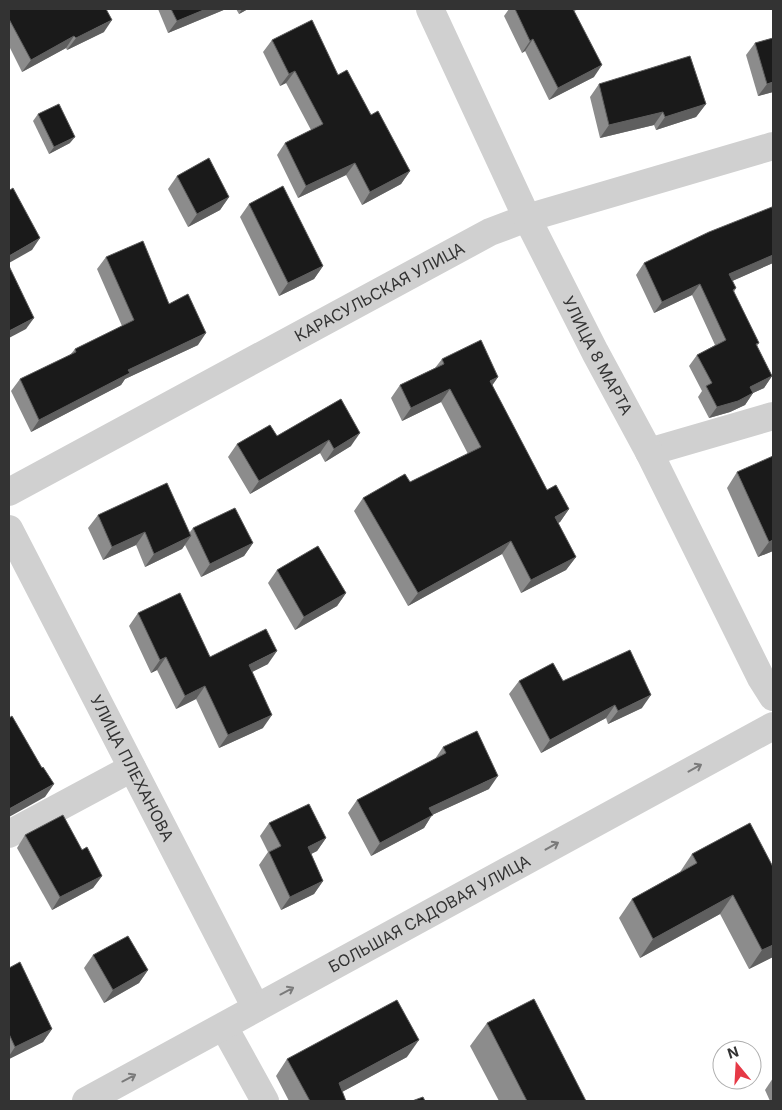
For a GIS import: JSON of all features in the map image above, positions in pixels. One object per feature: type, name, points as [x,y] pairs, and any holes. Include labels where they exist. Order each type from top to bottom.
[{"type":"street","name":"УЛИЦА 8 МАРТА","points":[[430,9],[527,218],[595,352],[649,452],[761,678],[773,697]]},
{"type":"street","name":"КАРАСУЛЬСКАЯ УЛИЦА","points":[[9,492],[490,232],[527,218],[773,146]]},
{"type":"street","points":[[649,452],[773,416]]},
{"type":"street","name":"УЛИЦА ПЛЕХАНОВА","points":[[9,529],[256,1008]]},
{"type":"street","name":"БОЛЬШАЯ САДОВАЯ УЛИЦА","points":[[86,1101],[773,726]]},
{"type":"street","points":[[9,834],[132,768]]},
{"type":"street","points":[[224,1027],[265,1101]]},
{"type":"building","points":[[9,9],[106,9],[112,20],[76,38],[74,36],[31,60],[9,19]]},
{"type":"building","points":[[171,9],[206,9],[177,21]]},
{"type":"building","points":[[515,9],[573,9],[602,65],[558,88],[533,39],[530,41]]},
{"type":"building","points":[[312,20],[338,75],[347,70],[371,115],[378,111],[410,171],[370,192],[355,163],[306,186],[285,143],[323,124],[295,71],[289,74],[272,40]]},
{"type":"building","points":[[773,38],[773,82],[767,84],[755,43]]},
{"type":"building","points":[[690,56],[706,104],[665,117],[663,112],[609,125],[599,84]]},
{"type":"building","points":[[59,104],[75,137],[54,147],[38,114]]},
{"type":"building","points":[[209,158],[229,197],[197,214],[177,176]]},
{"type":"building","points":[[283,186],[323,266],[288,283],[249,204]]},
{"type":"building","points":[[13,188],[40,238],[9,256],[9,189]]},
{"type":"building","points":[[772,207],[773,255],[729,274],[736,288],[733,290],[759,343],[756,344],[772,376],[750,387],[753,393],[738,401],[717,407],[706,386],[712,383],[697,355],[726,340],[700,284],[662,302],[644,263],[709,232]]},
{"type":"building","points":[[143,241],[169,304],[188,294],[206,333],[128,370],[130,373],[39,420],[20,379],[76,352],[75,349],[134,320],[106,257]]},
{"type":"building","points":[[9,266],[34,318],[9,331]]},
{"type":"building","points":[[481,340],[498,377],[490,381],[547,490],[556,485],[569,509],[555,517],[576,557],[531,580],[511,541],[418,593],[363,498],[405,474],[410,482],[481,447],[450,389],[411,408],[400,385],[444,364],[442,359]]},
{"type":"building","points":[[341,399],[360,433],[334,449],[329,440],[259,481],[237,444],[270,425],[277,436]]},
{"type":"building","points":[[773,456],[773,540],[769,542],[737,472]]},
{"type":"building","points":[[167,483],[191,536],[154,554],[145,532],[112,547],[98,515]]},
{"type":"building","points":[[235,508],[253,543],[210,564],[193,528]]},
{"type":"building","points":[[318,546],[346,593],[304,617],[277,570]]},
{"type":"building","points":[[180,593],[210,657],[266,629],[277,651],[249,665],[272,715],[228,735],[205,686],[185,696],[166,657],[160,660],[138,613]]},
{"type":"building","points":[[630,650],[651,695],[618,711],[615,705],[550,740],[519,681],[553,663],[563,681]]},
{"type":"building","points":[[12,716],[42,768],[54,784],[9,809],[9,718]]},
{"type":"building","points":[[477,731],[498,776],[429,808],[433,815],[380,843],[357,800],[446,753],[443,747]]},
{"type":"building","points":[[309,804],[326,838],[308,847],[323,881],[290,897],[269,852],[281,846],[269,823]]},
{"type":"building","points":[[63,815],[82,850],[87,847],[102,876],[60,897],[25,835]]},
{"type":"building","points":[[750,823],[773,867],[773,945],[762,950],[733,895],[653,939],[632,899],[697,863],[692,854]]},
{"type":"building","points":[[128,936],[148,970],[113,990],[93,955]]},
{"type":"building","points":[[20,962],[52,1029],[15,1047],[9,1034],[9,968]]},
{"type":"building","points":[[534,999],[586,1101],[527,1101],[487,1023]]},
{"type":"building","points":[[397,1000],[419,1040],[339,1083],[346,1101],[310,1101],[287,1059]]},
{"type":"building","points":[[423,1097],[425,1101],[412,1101]]}]
